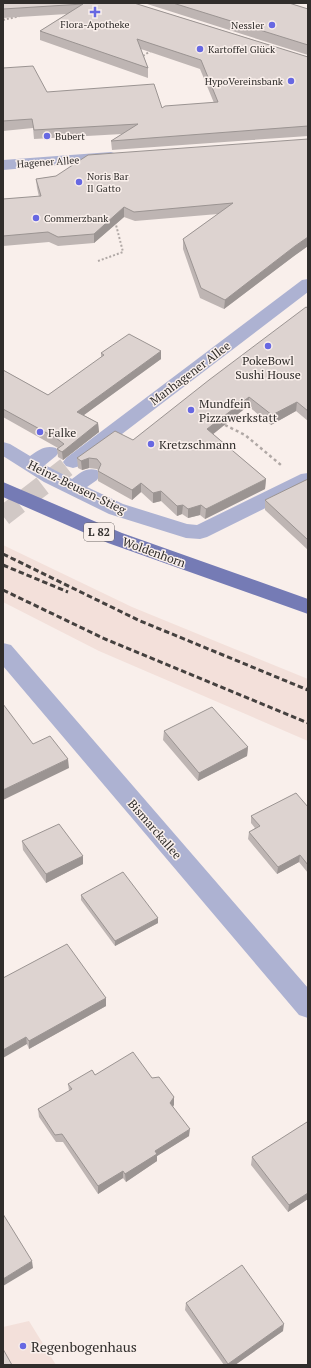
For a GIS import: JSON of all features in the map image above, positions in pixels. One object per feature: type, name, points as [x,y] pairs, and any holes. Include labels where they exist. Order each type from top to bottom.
[{"type":"main road","name":"Woldenhorn","points":[[3,489],[34,505],[122,541],[308,607]]},
{"type":"street","name":"Hagener Allee","points":[[3,165],[125,156]]},
{"type":"street","points":[[308,285],[308,298]]},
{"type":"street","name":"Manhagener Allee","points":[[73,462],[308,285]]},
{"type":"street","name":"Heinz-Beusen-Stieg","points":[[3,448],[73,488],[116,509],[186,531],[200,532],[305,481]]},
{"type":"street","points":[[31,465],[49,452]]},
{"type":"street","points":[[73,488],[90,475]]},
{"type":"street","name":"Bismarckallee","points":[[3,651],[308,1007]]},
{"type":"path","points":[[3,20],[23,16]]},
{"type":"path","points":[[144,56],[152,50]]},
{"type":"path","points":[[98,261],[123,252],[114,216]]},
{"type":"path","points":[[225,425],[245,435],[305,481]]},
{"type":"shaded area","points":[[3,545],[132,607],[308,679],[308,741],[99,651],[3,602]]},
{"type":"shaded area","name":"Regenbogenhaus","points":[[29,1321],[56,1365],[3,1365],[3,1327]]},
{"type":"building","points":[[3,3],[134,3],[308,57],[308,126],[111,141],[138,124],[34,130],[32,119],[3,121],[3,68],[33,66],[47,92],[154,84],[162,108],[165,106],[218,102],[201,60],[137,39],[148,68],[40,31],[83,4],[3,9]]},
{"type":"building","name":"Nessler","points":[[173,3],[289,3],[308,9],[308,45]]},
{"type":"building","points":[[308,139],[308,237],[225,300],[201,288],[183,239],[233,203],[134,212],[124,207],[94,234],[58,237],[48,232],[3,236],[3,199],[41,196],[36,179],[56,176],[88,155]]},
{"type":"building","points":[[306,307],[308,308],[308,411],[297,402],[272,415],[249,397],[207,429],[266,479],[206,509],[201,505],[188,509],[183,505],[177,506],[161,491],[153,493],[141,483],[132,490],[98,471],[101,464],[97,459],[89,458],[81,461],[77,458],[115,431],[133,440],[209,380]]},
{"type":"building","points":[[129,334],[161,351],[77,412],[98,423],[62,452],[57,449],[64,444],[56,438],[3,409],[3,370],[48,395],[104,355],[101,353]]},
{"type":"building","points":[[308,479],[308,540],[265,500]]},
{"type":"building","points":[[3,704],[33,744],[50,736],[68,759],[3,790]]},
{"type":"building","points":[[212,707],[248,747],[199,773],[164,731]]},
{"type":"building","points":[[296,793],[308,807],[308,865],[300,855],[278,867],[249,832],[260,826],[251,816]]},
{"type":"building","points":[[59,824],[83,856],[46,874],[22,841]]},
{"type":"building","points":[[123,872],[158,918],[115,941],[81,895]]},
{"type":"building","points":[[67,944],[106,998],[29,1041],[26,1037],[3,1050],[3,978]]},
{"type":"building","points":[[133,1052],[152,1078],[159,1077],[174,1097],[170,1103],[190,1129],[155,1151],[157,1154],[125,1174],[123,1171],[98,1186],[62,1134],[55,1135],[38,1109],[72,1089],[68,1084],[92,1070],[95,1075]]},
{"type":"building","points":[[307,1122],[308,1193],[289,1205],[252,1157]]},
{"type":"building","points":[[3,1214],[32,1261],[3,1279]]},
{"type":"building","points":[[242,1265],[284,1324],[228,1364],[186,1303]]},
{"type":"building","points":[[3,1349],[12,1365],[3,1365]]},
{"type":"tunnel","points":[[3,516],[73,462]]},
{"type":"railway","points":[[3,554],[138,620],[308,690]]},
{"type":"railway","points":[[3,565],[68,592]]},
{"type":"railway","points":[[3,590],[105,639],[308,723]]},
{"type":"place","name":"Flora-Apotheke","points":[[95,12]]},
{"type":"place","name":"Nessler","points":[[272,25]]},
{"type":"place","name":"Kartoffel Glück","points":[[200,49]]},
{"type":"place","name":"HypoVereinsbank","points":[[291,81]]},
{"type":"place","name":"Bubert","points":[[47,136]]},
{"type":"place","name":"Noris Bar Il Gatto","points":[[79,182]]},
{"type":"place","name":"Commerzbank","points":[[36,218]]},
{"type":"place","name":"PokeBowl Sushi House","points":[[268,346]]},
{"type":"place","name":"Mundfein Pizzawerkstatt","points":[[191,410]]},
{"type":"place","name":"Falke","points":[[40,432]]},
{"type":"place","name":"Kretzschmann","points":[[151,444]]},
{"type":"place","name":"Regenbogenhaus","points":[[23,1346]]}]
